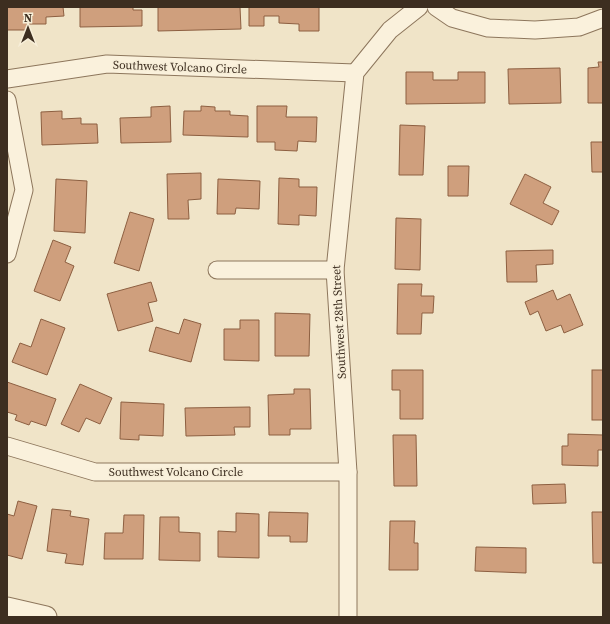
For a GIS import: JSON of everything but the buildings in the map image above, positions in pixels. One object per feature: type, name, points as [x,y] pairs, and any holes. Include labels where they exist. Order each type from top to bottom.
[{"type":"street","points":[[355,73],[390,30],[419,7]]},
{"type":"street","points":[[436,7],[452,18],[488,28],[535,30],[579,27],[603,18]]},
{"type":"street","name":"Southwest Volcano Circle","points":[[7,79],[107,64],[355,73]]},
{"type":"street","name":"Southwest 28th Street","points":[[348,617],[348,472],[335,270],[355,73]]},
{"type":"street","points":[[7,100],[24,190],[7,254]]},
{"type":"street","points":[[217,270],[335,270]]},
{"type":"street","name":"Southwest Volcano Circle","points":[[7,446],[95,472],[348,472]]},
{"type":"street","points":[[7,608],[46,617]]}]
